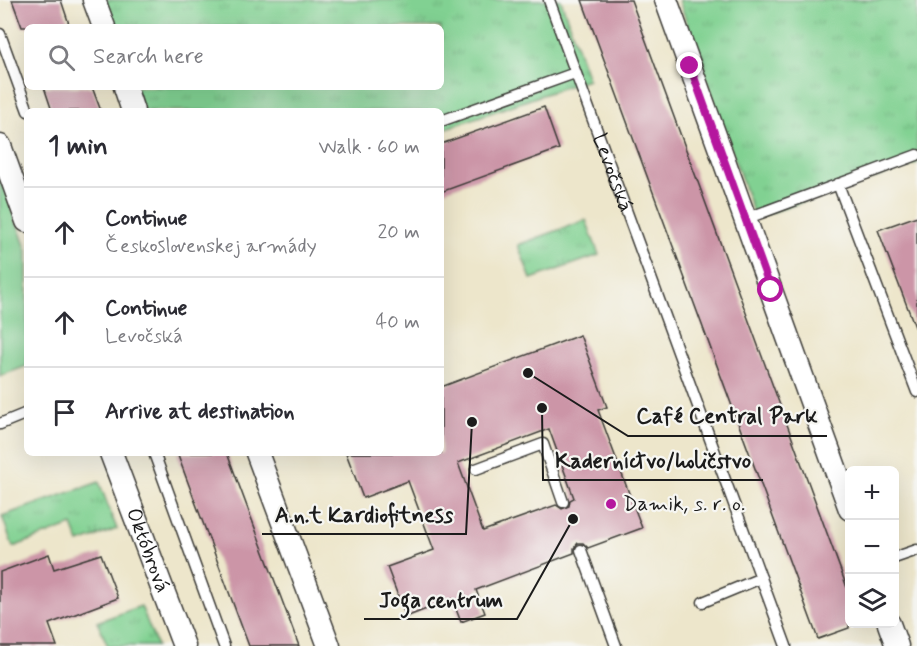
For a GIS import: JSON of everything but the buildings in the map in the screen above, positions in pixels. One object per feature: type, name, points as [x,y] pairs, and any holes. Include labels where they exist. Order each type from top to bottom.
[{"type":"street","points":[[94,0],[103,24]]},
{"type":"street","points":[[666,0],[845,498]]},
{"type":"street","points":[[126,90],[132,108]]},
{"type":"street","points":[[0,146],[24,213]]},
{"type":"street","name":"Októbrová","points":[[112,456],[184,646]]},
{"type":"street","points":[[258,456],[329,646]]},
{"type":"street","points":[[890,628],[897,646]]},
{"type":"lane","name":"Levočská","points":[[549,0],[786,646]]},
{"type":"lane","points":[[0,34],[27,108]]},
{"type":"lane","points":[[444,120],[575,73]]},
{"type":"lane","points":[[745,219],[917,155]]},
{"type":"lane","points":[[838,184],[917,392]]},
{"type":"lane","points":[[0,424],[24,414]]},
{"type":"lane","points":[[476,469],[543,444],[563,502]]},
{"type":"lane","name":"Októbrová","points":[[155,456],[224,646]]},
{"type":"lane","points":[[581,550],[616,646]]},
{"type":"lane","points":[[899,556],[917,550]]},
{"type":"lane","points":[[703,602],[761,578]]},
{"type":"green space","points":[[104,0],[561,0],[588,79],[444,129],[444,108],[142,108],[135,90],[444,90],[444,24],[112,24]]},
{"type":"green space","points":[[679,0],[917,0],[917,164],[755,218]]},
{"type":"green space","points":[[0,177],[24,243],[24,367],[0,376]]},
{"type":"green space","points":[[586,220],[599,255],[531,279],[518,245]]},
{"type":"green space","points":[[99,482],[117,529],[79,543],[72,525],[13,547],[2,516]]},
{"type":"green space","points":[[141,606],[157,646],[108,646],[97,622]]},
{"type":"place","name":"Café Central Park","points":[[528,373]]},
{"type":"place","name":"Kaderníctvo/holičstvo","points":[[542,408]]},
{"type":"place","name":"A.n.t Kardiofitness","points":[[472,422]]},
{"type":"place","name":"Damik, s. r. o.","points":[[611,504]]},
{"type":"place","name":"Joga centrum","points":[[573,519]]},
{"type":"route","points":[[690,66],[771,290]]}]
